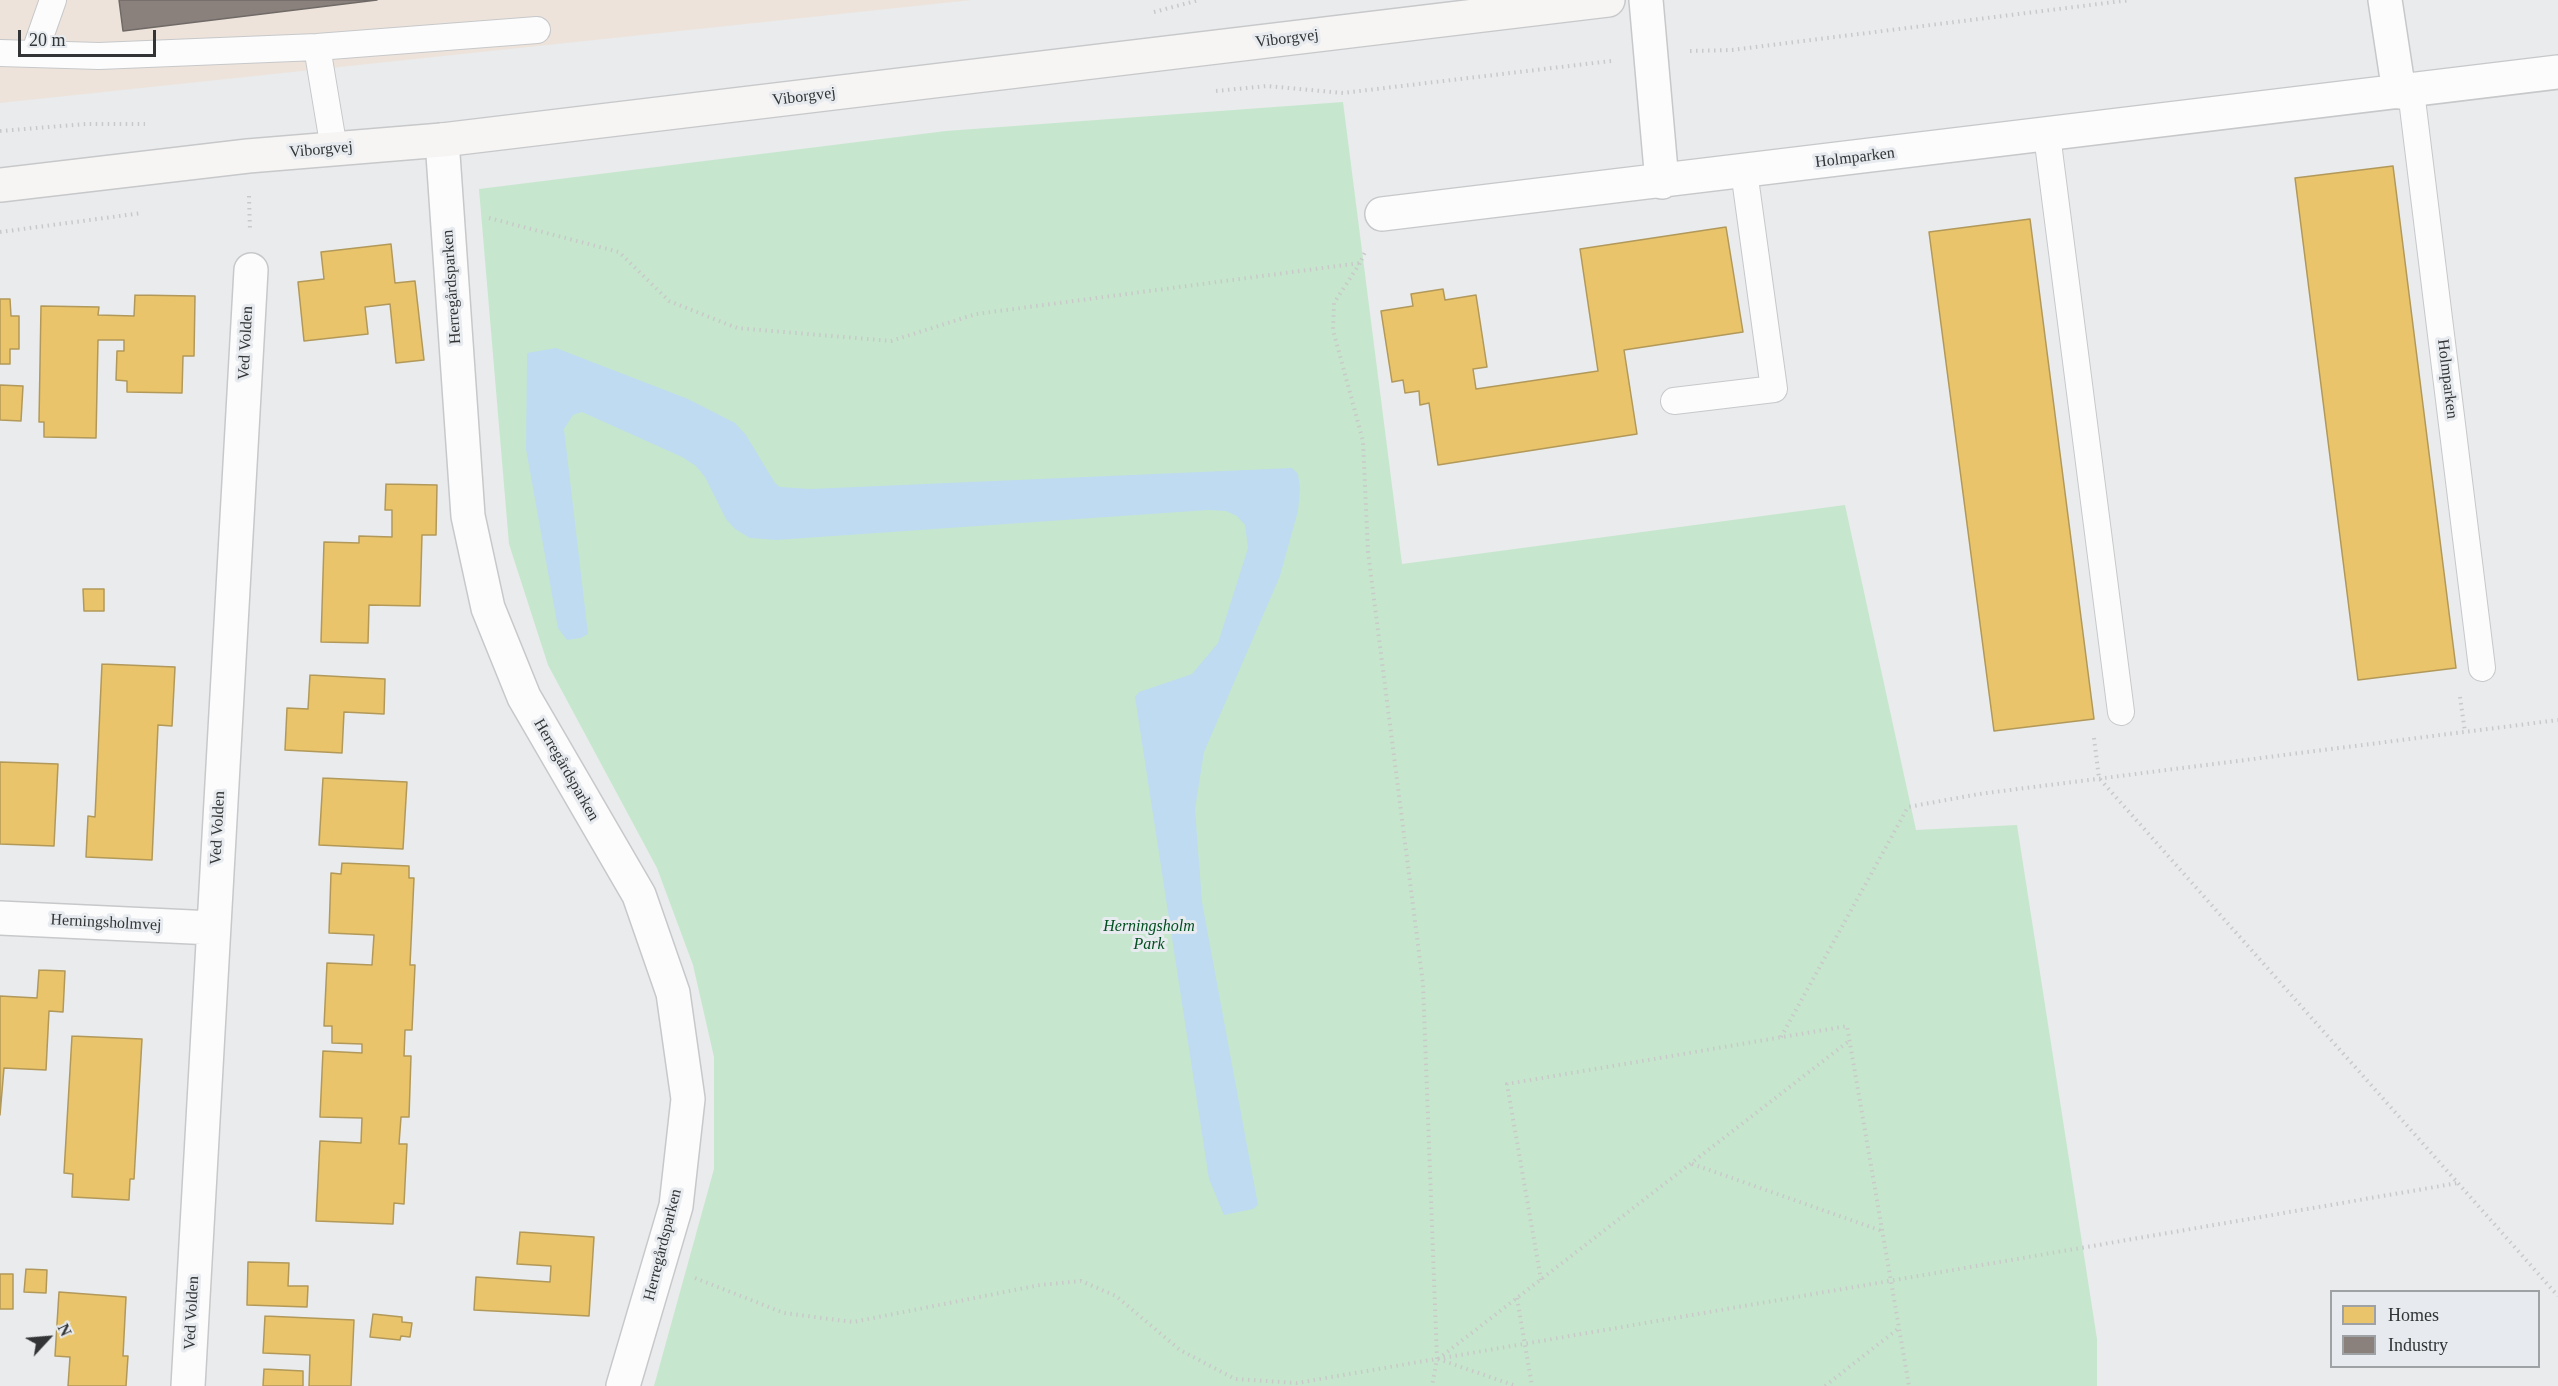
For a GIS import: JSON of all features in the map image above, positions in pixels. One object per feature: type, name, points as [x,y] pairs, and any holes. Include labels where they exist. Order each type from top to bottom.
[{"type":"street","name":"Viborgvej","points":[[0,185],[248,156],[442,140],[1608,0]]},
{"type":"street","points":[[1646,0],[1662,182]]},
{"type":"street","name":"Holmparken","points":[[2385,0],[2405,91]]},
{"type":"street","name":"Holmparken","points":[[1383,214],[2558,72]]},
{"type":"street","name":"Herregårdsparken","points":[[442,140],[468,516],[488,608],[524,697],[639,894],[673,993],[688,1099],[676,1206],[623,1386]]},
{"type":"street","name":"Ved Volden","points":[[188,1386],[251,270]]},
{"type":"street","name":"Herningsholmvej","points":[[0,918],[213,928]]},
{"type":"lane","points":[[34,54],[53,0]]},
{"type":"lane","points":[[0,53],[99,56],[316,47],[537,30]]},
{"type":"lane","points":[[316,47],[334,149]]},
{"type":"lane","name":"Holmparken","points":[[2405,91],[2482,668]]},
{"type":"lane","points":[[2047,135],[2121,712]]},
{"type":"lane","points":[[1674,401],[1774,389],[1744,171]]},
{"type":"path","points":[[1692,51],[1732,50],[2130,0]]},
{"type":"path","points":[[248,156],[251,270]]},
{"type":"path","points":[[447,207],[618,252],[669,301],[737,328],[891,341],[976,314],[1360,263]]},
{"type":"path","points":[[1383,214],[1360,263],[1334,303],[1333,330],[1363,441],[1368,552],[1423,984],[1437,1359],[1432,1386]]},
{"type":"path","points":[[2121,712],[2094,735],[2099,778],[2558,1296]]},
{"type":"path","points":[[1781,1037],[1908,807],[1979,794],[2558,720]]},
{"type":"path","points":[[1541,1280],[1507,1084],[1847,1026],[1909,1386]]},
{"type":"path","points":[[1437,1359],[1849,1041]]},
{"type":"path","points":[[1691,1163],[1882,1231]]},
{"type":"path","points":[[659,1264],[784,1313],[853,1322],[1040,1285],[1081,1281],[1116,1296],[1180,1350],[1235,1379],[1297,1383],[2458,1183]]},
{"type":"path","points":[[1517,1298],[1532,1386]]},
{"type":"path","points":[[1825,1386],[1899,1328]]},
{"type":"path","points":[[1437,1359],[1516,1386]]},
{"type":"shaded area","points":[[0,0],[972,0],[0,103]]},
{"type":"green space","name":"Herningsholm Park","points":[[1343,102],[1402,564],[1845,505],[1916,830],[2017,825],[2097,1339],[2097,1386],[654,1386],[714,1169],[714,1057],[693,965],[657,868],[548,665],[509,544],[479,189],[946,131]]},
{"type":"water","points":[[556,348],[688,399],[735,423],[746,435],[775,483],[780,487],[810,489],[1292,468],[1298,474],[1300,488],[1298,511],[1280,576],[1204,752],[1195,809],[1202,902],[1258,1205],[1253,1209],[1224,1215],[1209,1179],[1135,697],[1139,692],[1192,674],[1218,643],[1248,548],[1245,525],[1237,516],[1226,511],[1208,510],[776,540],[750,538],[735,529],[726,519],[705,477],[696,466],[682,457],[582,412],[573,415],[564,429],[588,634],[581,638],[567,640],[558,628],[526,449],[527,353]]},
{"type":"building: Homes","points":[[2393,166],[2456,668],[2358,680],[2295,178]]},
{"type":"building: Homes","points":[[2030,219],[2094,719],[1994,731],[1929,232]]},
{"type":"building: Homes","points":[[1726,227],[1743,332],[1624,350],[1637,434],[1438,465],[1429,403],[1420,405],[1419,391],[1405,393],[1403,380],[1392,382],[1381,311],[1413,306],[1411,294],[1443,289],[1445,300],[1476,295],[1487,367],[1473,369],[1476,389],[1598,371],[1580,249]]},
{"type":"building: Homes","points":[[391,244],[395,283],[415,281],[424,360],[396,363],[390,304],[365,307],[368,334],[304,341],[298,282],[324,279],[321,252]]},
{"type":"building: Homes","points":[[135,295],[195,296],[194,356],[183,356],[182,393],[127,392],[127,381],[116,380],[117,351],[124,351],[124,340],[98,340],[96,438],[44,437],[44,422],[39,422],[41,306],[99,307],[98,315],[134,316]]},
{"type":"building: Homes","points":[[0,299],[10,299],[11,316],[19,316],[19,349],[10,349],[10,364],[0,364]]},
{"type":"building: Homes","points":[[0,385],[23,386],[21,421],[0,420]]},
{"type":"building: Homes","points":[[386,484],[437,485],[436,535],[422,535],[420,606],[369,605],[368,643],[321,642],[324,542],[359,543],[359,536],[392,537],[392,510],[385,510]]},
{"type":"building: Homes","points":[[83,589],[104,589],[104,611],[84,611]]},
{"type":"building: Homes","points":[[102,664],[175,667],[172,726],[158,725],[152,860],[86,857],[88,816],[95,817]]},
{"type":"building: Homes","points":[[310,675],[385,679],[384,714],[344,712],[342,753],[285,750],[287,708],[308,709]]},
{"type":"building: Homes","points":[[0,762],[58,764],[54,846],[0,844]]},
{"type":"building: Homes","points":[[323,778],[407,782],[403,849],[319,845]]},
{"type":"building: Homes","points":[[342,863],[409,866],[409,878],[414,878],[410,965],[415,965],[412,1030],[405,1030],[404,1056],[411,1056],[409,1117],[401,1117],[399,1144],[407,1144],[404,1204],[394,1203],[393,1224],[316,1221],[320,1141],[361,1143],[362,1118],[320,1117],[323,1051],[362,1053],[362,1044],[332,1043],[332,1026],[324,1026],[327,963],[372,965],[374,935],[329,933],[331,873],[341,874]]},
{"type":"building: Homes","points":[[39,970],[65,971],[63,1012],[49,1011],[46,1070],[4,1068],[0,1115],[0,996],[37,998]]},
{"type":"building: Homes","points":[[72,1036],[142,1039],[134,1179],[130,1179],[129,1200],[72,1197],[73,1174],[64,1173]]},
{"type":"building: Homes","points":[[520,1232],[594,1237],[589,1316],[474,1310],[476,1277],[550,1282],[551,1266],[517,1264]]},
{"type":"building: Homes","points":[[248,1262],[289,1263],[288,1286],[308,1286],[307,1307],[247,1305]]},
{"type":"building: Homes","points":[[26,1269],[47,1270],[46,1293],[24,1292]]},
{"type":"building: Homes","points":[[0,1274],[13,1274],[13,1309],[0,1309]]},
{"type":"building: Homes","points":[[59,1292],[126,1297],[123,1356],[128,1356],[126,1386],[68,1386],[70,1357],[55,1356]]},
{"type":"building: Homes","points":[[373,1314],[402,1317],[402,1322],[412,1323],[410,1337],[401,1336],[400,1340],[370,1337]]},
{"type":"building: Homes","points":[[265,1316],[354,1320],[351,1386],[309,1386],[310,1355],[263,1353]]},
{"type":"building: Homes","points":[[264,1369],[303,1371],[303,1386],[263,1386]]},
{"type":"building: Industry","points":[[119,0],[377,0],[123,31]]}]
